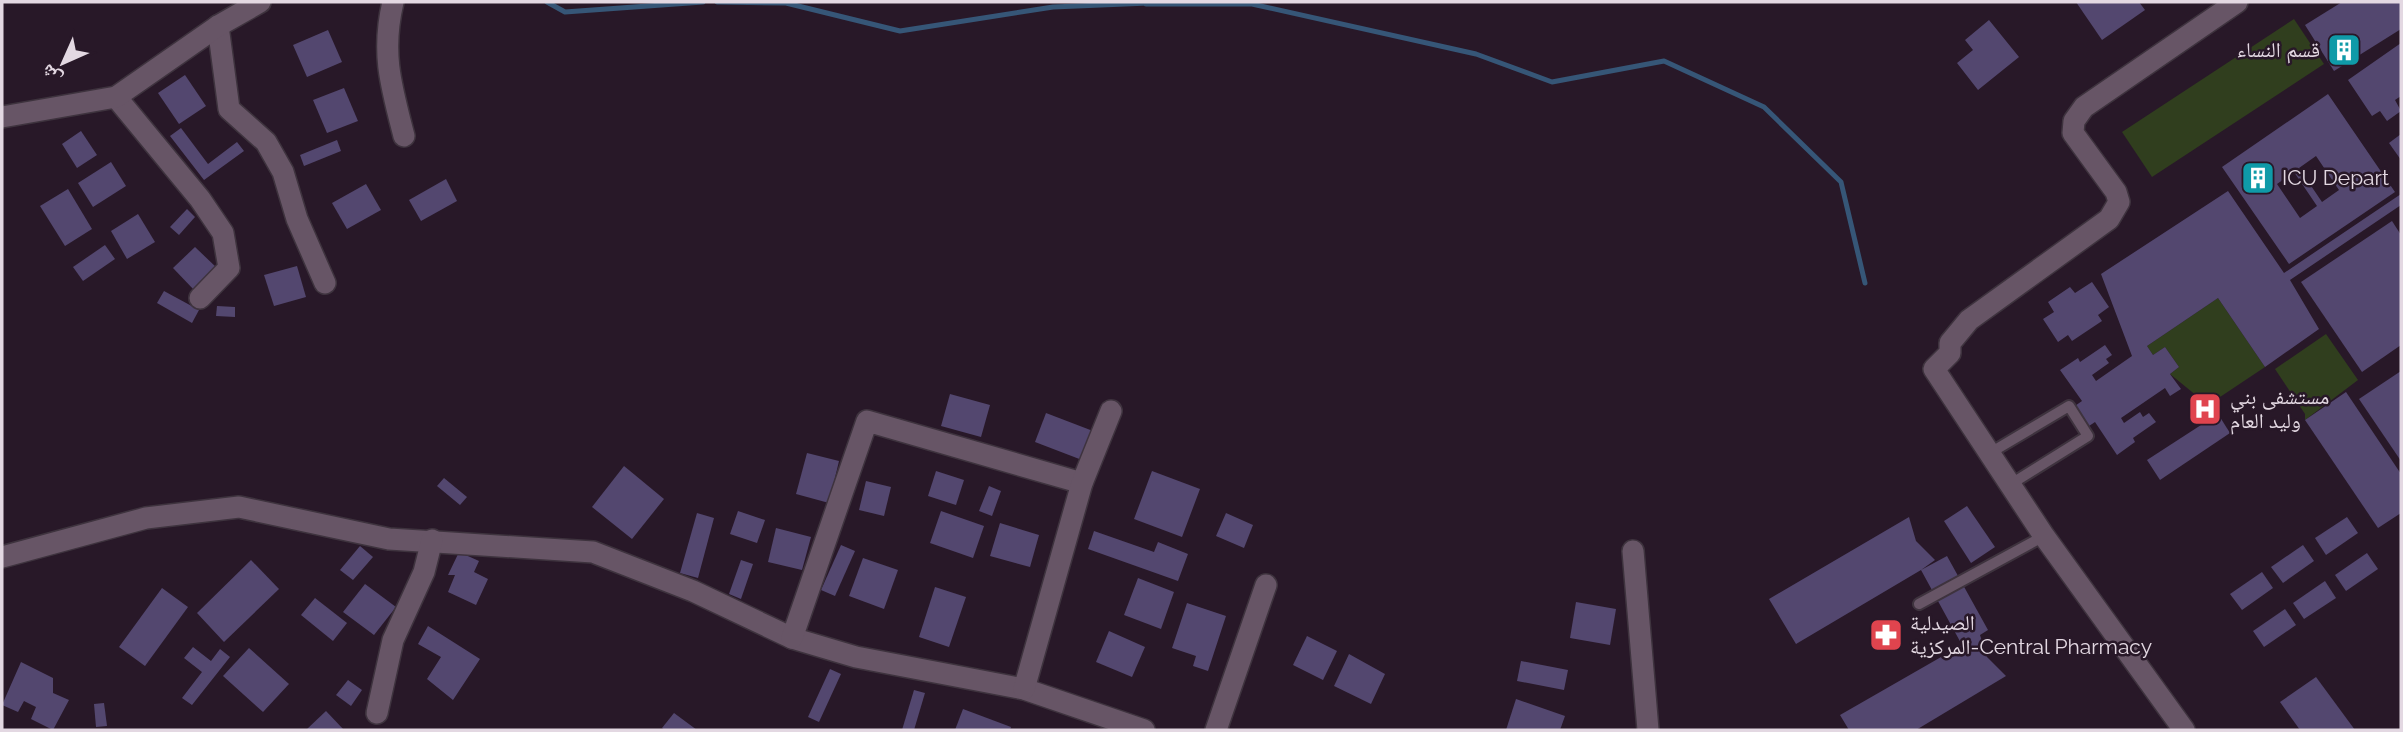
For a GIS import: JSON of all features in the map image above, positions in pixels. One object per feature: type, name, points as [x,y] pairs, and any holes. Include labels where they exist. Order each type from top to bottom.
[{"type":"street","points":[[2,117],[116,97],[218,26],[260,2]]},
{"type":"street","points":[[393,2],[388,24],[387,61],[404,136]]},
{"type":"street","points":[[2184,730],[2044,536],[1934,369],[1950,353],[1950,343],[1969,320],[2109,219],[2115,210],[2119,202],[2116,192],[2073,133],[2074,121],[2084,107],[2237,2]]},
{"type":"street","points":[[218,26],[229,109],[266,142],[283,172],[297,219],[325,284]]},
{"type":"street","points":[[116,97],[200,199],[223,233],[229,268],[200,298]]},
{"type":"street","points":[[1024,689],[1082,483],[1111,411]]},
{"type":"street","points":[[792,638],[867,421],[1082,483]]},
{"type":"street","points":[[2,556],[146,518],[239,507],[389,539],[593,552],[693,591],[792,638],[856,657],[1024,689],[1144,730]]},
{"type":"street","points":[[377,713],[393,640],[424,572],[432,540]]},
{"type":"street","points":[[1633,551],[1648,730]]},
{"type":"street","points":[[1216,730],[1266,585]]},
{"type":"lane","points":[[1990,453],[2069,406],[2088,436],[2011,484]]},
{"type":"lane","points":[[1919,604],[2044,536]]},
{"type":"green space","points":[[2294,19],[2324,64],[2152,177],[2122,132]]},
{"type":"green space","points":[[2218,298],[2265,367],[2208,405],[2170,374],[2179,367],[2165,347],[2153,355],[2147,346]]},
{"type":"green space","points":[[2326,334],[2358,380],[2305,420],[2305,414],[2275,369]]},
{"type":"building","points":[[2076,2],[2139,2],[2145,10],[2102,40]]},
{"type":"building","name":"قسم النساء","points":[[2342,2],[2401,2],[2401,29],[2334,71],[2305,25]]},
{"type":"building","points":[[1989,20],[2019,57],[1978,90],[1957,63],[1973,50],[1965,40]]},
{"type":"building","points":[[328,30],[342,62],[307,77],[293,45]]},
{"type":"building","points":[[2401,43],[2401,96],[2395,100],[2401,111],[2387,121],[2380,111],[2372,116],[2348,80]]},
{"type":"building","points":[[185,75],[206,106],[179,124],[158,93]]},
{"type":"building","points":[[344,88],[358,121],[327,133],[313,100]]},
{"type":"building","name":"ICU Depart","points":[[2328,94],[2395,192],[2289,264],[2222,167]],"holes":[[[2316,156],[2339,190],[2322,202],[2299,168]],[[2294,172],[2317,206],[2300,218],[2277,184]]]},
{"type":"building","points":[[181,128],[208,164],[237,142],[244,151],[204,180],[170,136]]},
{"type":"building","points":[[81,131],[97,155],[77,168],[62,144]]},
{"type":"building","points":[[2401,134],[2401,160],[2389,143]]},
{"type":"building","points":[[337,140],[341,151],[304,166],[300,155]]},
{"type":"building","points":[[111,162],[126,186],[93,207],[78,183]]},
{"type":"building","points":[[446,179],[457,201],[421,221],[409,200]]},
{"type":"building","points":[[366,184],[381,210],[347,229],[332,203]]},
{"type":"building","points":[[68,189],[92,229],[65,246],[40,206]]},
{"type":"building","points":[[2228,191],[2284,273],[2401,194],[2401,205],[2290,280],[2319,329],[2265,367],[2218,298],[2147,346],[2153,355],[2165,347],[2179,367],[2170,374],[2181,389],[2170,396],[2165,388],[2121,418],[2124,423],[2140,412],[2143,417],[2149,413],[2156,422],[2133,438],[2135,442],[2117,455],[2095,422],[2086,428],[2072,408],[2082,401],[2060,370],[2078,358],[2080,362],[2105,345],[2112,355],[2106,359],[2109,363],[2092,375],[2096,381],[2132,356],[2101,274]]},
{"type":"building","points":[[187,209],[195,217],[179,235],[170,227]]},
{"type":"building","points":[[138,214],[155,242],[127,259],[111,231]]},
{"type":"building","points":[[2392,221],[2401,235],[2401,345],[2362,372],[2301,282]]},
{"type":"building","points":[[105,245],[115,259],[83,281],[73,267]]},
{"type":"building","points":[[195,247],[218,269],[195,291],[173,268]]},
{"type":"building","points":[[297,266],[306,297],[274,306],[264,275]]},
{"type":"building","points":[[2092,282],[2109,307],[2098,315],[2102,321],[2072,341],[2068,335],[2058,342],[2043,319],[2054,312],[2048,302],[2070,287],[2075,293]]},
{"type":"building","points":[[164,291],[199,310],[192,323],[157,303]]},
{"type":"building","points":[[217,306],[235,307],[235,317],[216,316]]},
{"type":"building","points":[[2401,371],[2401,461],[2359,399]]},
{"type":"building","points":[[2346,392],[2401,474],[2401,513],[2378,528],[2305,420]]},
{"type":"building","points":[[950,394],[990,405],[981,437],[941,426]]},
{"type":"building","points":[[1046,413],[1093,431],[1082,460],[1035,442]]},
{"type":"building","points":[[2218,414],[2230,433],[2160,480],[2147,460]]},
{"type":"building","points":[[807,453],[839,461],[829,503],[796,494]]},
{"type":"building","points":[[624,466],[664,499],[632,539],[592,507]]},
{"type":"building","points":[[936,471],[964,480],[956,505],[928,496]]},
{"type":"building","points":[[1152,471],[1200,489],[1182,537],[1134,519]]},
{"type":"building","points":[[444,478],[467,497],[460,505],[437,486]]},
{"type":"building","points":[[866,481],[891,487],[884,516],[859,510]]},
{"type":"building","points":[[989,486],[1001,491],[992,516],[979,511]]},
{"type":"building","points":[[1967,506],[1995,547],[1971,563],[1944,521]]},
{"type":"building","points":[[738,511],[765,520],[757,543],[730,534]]},
{"type":"building","points":[[941,511],[984,526],[973,558],[930,543]]},
{"type":"building","points":[[697,513],[714,518],[698,578],[680,573]]},
{"type":"building","points":[[1226,513],[1253,525],[1244,548],[1216,536]]},
{"type":"building","points":[[1909,517],[1916,541],[1935,560],[1796,644],[1769,599]]},
{"type":"building","points":[[2347,517],[2358,533],[2326,555],[2315,538]]},
{"type":"building","points":[[1000,523],[1039,535],[1030,567],[990,556]]},
{"type":"building","points":[[776,528],[811,537],[802,570],[768,562]]},
{"type":"building","points":[[1094,531],[1154,552],[1158,542],[1188,554],[1178,581],[1088,549]]},
{"type":"building","points":[[841,545],[855,551],[835,596],[821,590]]},
{"type":"building","points":[[2303,545],[2314,561],[2283,583],[2271,567]]},
{"type":"building","points":[[360,546],[373,557],[353,580],[340,570]]},
{"type":"building","points":[[459,552],[479,561],[474,572],[488,579],[476,605],[448,592],[455,575],[448,575]]},
{"type":"building","points":[[2367,553],[2378,569],[2346,591],[2335,575]]},
{"type":"building","points":[[1947,556],[1988,630],[1980,635],[1987,657],[2006,676],[1916,730],[1849,730],[1840,715],[1962,645],[1921,570]]},
{"type":"building","points":[[863,558],[898,570],[884,609],[849,596]]},
{"type":"building","points":[[251,560],[279,589],[224,642],[197,613]]},
{"type":"building","points":[[741,560],[753,564],[741,599],[729,594]]},
{"type":"building","points":[[2262,572],[2273,588],[2242,610],[2230,594]]},
{"type":"building","points":[[1138,578],[1174,592],[1161,629],[1124,615]]},
{"type":"building","points":[[2325,581],[2336,598],[2304,619],[2293,603]]},
{"type":"building","points":[[365,584],[396,607],[374,635],[343,612]]},
{"type":"building","points":[[935,587],[966,597],[949,647],[919,637]]},
{"type":"building","points":[[162,588],[188,607],[145,666],[119,647]]},
{"type":"building","points":[[315,598],[347,623],[333,641],[301,615]]},
{"type":"building","points":[[1576,602],[1616,609],[1610,645],[1570,638]]},
{"type":"building","points":[[1187,603],[1226,616],[1208,671],[1193,666],[1196,656],[1172,648]]},
{"type":"building","points":[[2285,609],[2296,625],[2264,647],[2253,631]]},
{"type":"building","points":[[428,626],[480,659],[453,700],[427,679],[441,657],[418,644]]},
{"type":"building","points":[[1109,631],[1145,647],[1132,677],[1096,662]]},
{"type":"building","points":[[1307,636],[1337,651],[1323,680],[1293,665]]},
{"type":"building","points":[[193,647],[211,661],[220,649],[230,657],[192,705],[182,698],[202,672],[184,658]]},
{"type":"building","points":[[249,648],[289,684],[263,712],[223,676]]},
{"type":"building","points":[[1349,654],[1385,674],[1371,704],[1334,686]]},
{"type":"building","points":[[1521,661],[1568,670],[1564,690],[1517,681]]},
{"type":"building","points":[[21,662],[53,678],[53,693],[69,700],[53,730],[31,719],[36,707],[24,701],[18,712],[2,705]]},
{"type":"building","points":[[830,669],[841,674],[819,722],[808,717]]},
{"type":"building","points":[[2316,677],[2355,730],[2300,730],[2280,702]]},
{"type":"building","points":[[348,680],[362,690],[351,706],[336,695]]},
{"type":"building","points":[[914,690],[925,693],[914,730],[902,730]]},
{"type":"building","points":[[1516,699],[1565,716],[1560,730],[1506,730]]},
{"type":"building","points":[[104,703],[107,726],[96,727],[94,704]]},
{"type":"building","points":[[963,709],[1011,727],[1010,730],[955,730]]},
{"type":"building","points":[[326,711],[344,730],[306,730]]},
{"type":"building","points":[[674,713],[697,730],[662,728]]},
{"type":"waterway","points":[[547,2],[565,12],[703,2]]},
{"type":"waterway","points":[[717,2],[786,3],[900,31],[1053,7],[1149,3]]},
{"type":"waterway","points":[[1146,4],[1252,4],[1476,54],[1552,82],[1664,61],[1764,107],[1841,182],[1865,283]]},
{"type":"place","name":"قسم النساء","points":[[2344,50]]},
{"type":"place","name":"ICU Depart","points":[[2258,178]]},
{"type":"place","name":"مستشفى بني وليد العام","points":[[2205,409]]},
{"type":"place","name":"الصيدلية المركزية-Central Pharmacy","points":[[1886,635]]}]
